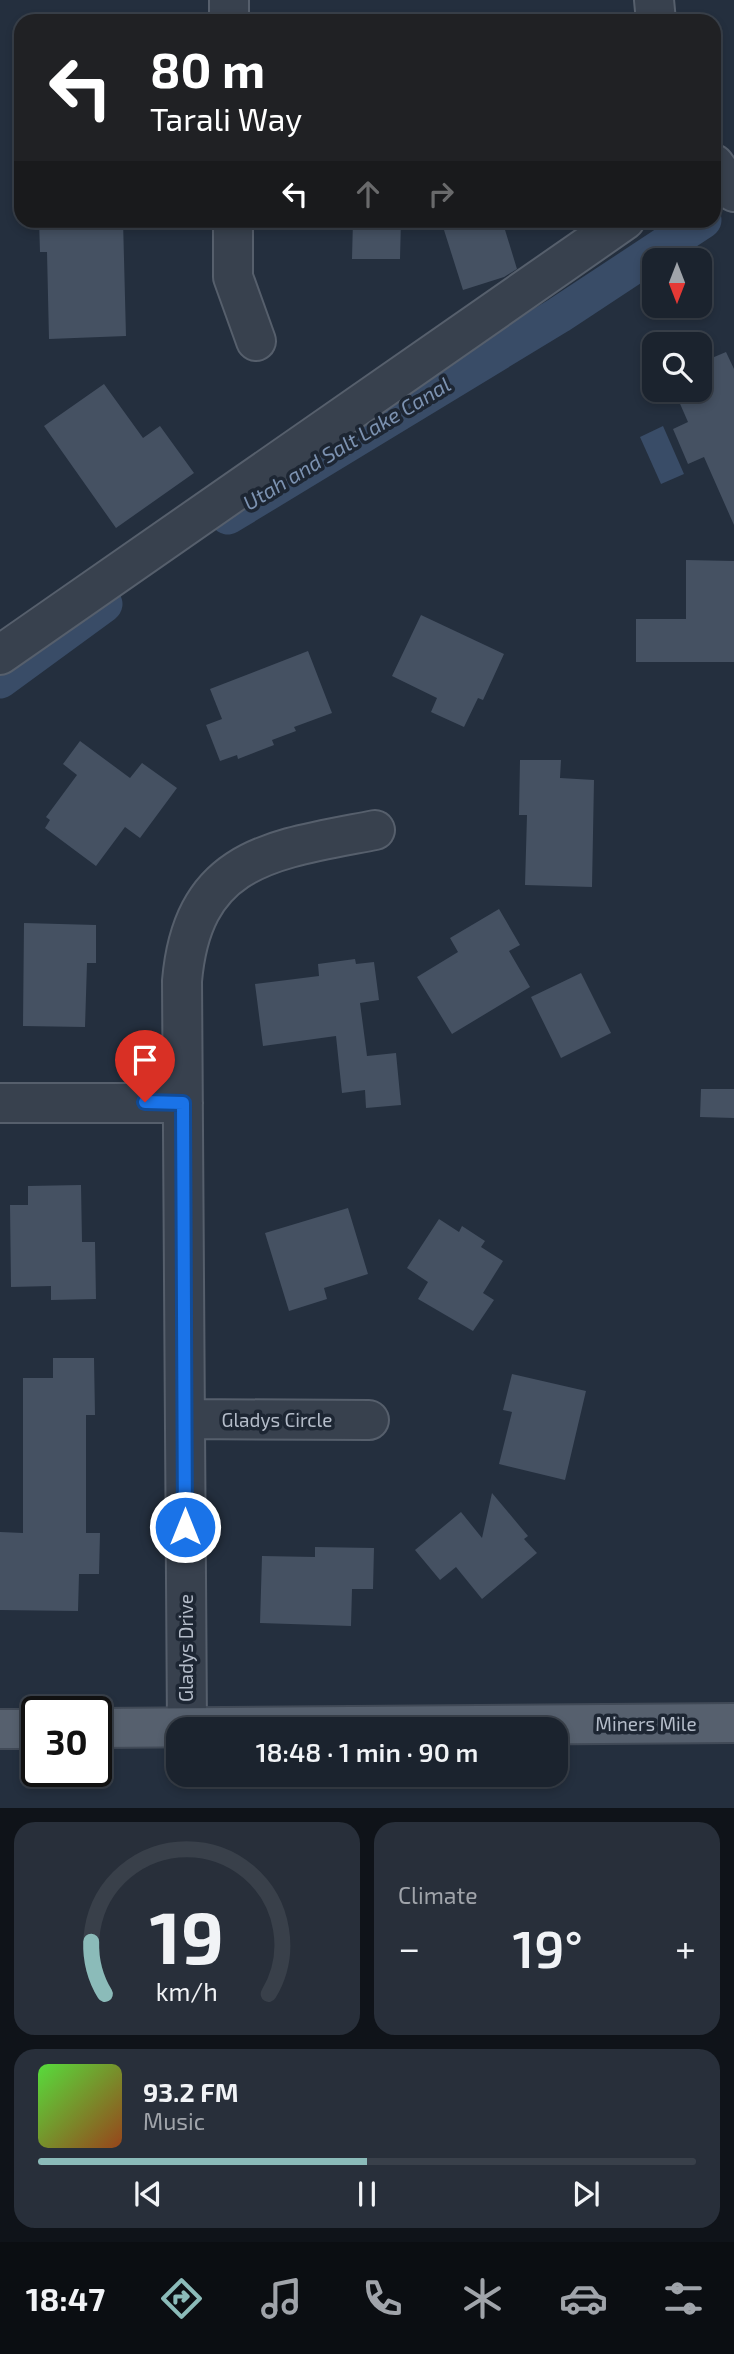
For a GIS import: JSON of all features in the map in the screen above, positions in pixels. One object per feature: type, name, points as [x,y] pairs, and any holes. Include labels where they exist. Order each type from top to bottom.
[{"type":"main road","name":"Miners Mile","points":[[568,1724],[734,1723]]},
{"type":"main road","name":"Miners Mile","points":[[112,1728],[166,1727]]},
{"type":"main road","points":[[0,1729],[21,1729]]},
{"type":"street","points":[[723,175],[734,147]]},
{"type":"street","points":[[233,228],[233,277],[256,341]]},
{"type":"street","points":[[0,655],[614,228]]},
{"type":"street","name":"Gladys Drive","points":[[187,1717],[182,981],[185,950],[194,920],[211,894],[234,872],[264,855],[375,830]]},
{"type":"street","points":[[0,1103],[183,1103]]},
{"type":"street","name":"Gladys Circle","points":[[185,1419],[369,1420]]},
{"type":"water","points":[[663,426],[684,474],[661,484],[640,437]]},
{"type":"building","points":[[39,228],[123,228],[126,336],[49,339],[47,252],[40,252]]},
{"type":"building","points":[[353,228],[401,228],[400,259],[352,259]]},
{"type":"building","points":[[504,228],[517,269],[504,277],[463,290],[444,230]]},
{"type":"building","points":[[726,352],[734,369],[734,525],[704,457],[688,464],[673,429],[688,422],[679,402],[712,402],[712,358]]},
{"type":"building","points":[[104,384],[143,438],[160,426],[194,473],[116,528],[44,426]]},
{"type":"building","points":[[686,560],[734,561],[734,662],[636,662],[636,619],[686,619]]},
{"type":"building","points":[[421,615],[504,654],[483,700],[478,698],[464,727],[431,712],[437,698],[392,676]]},
{"type":"building","points":[[308,651],[332,713],[294,727],[296,731],[272,740],[274,745],[238,759],[237,755],[220,761],[206,725],[222,719],[210,689]]},
{"type":"building","points":[[80,741],[130,778],[142,763],[177,788],[140,838],[125,827],[96,866],[45,828],[50,820],[46,817],[77,775],[63,764]]},
{"type":"building","points":[[520,760],[561,760],[560,778],[594,780],[592,887],[525,885],[527,815],[519,815]]},
{"type":"building","points":[[499,909],[520,945],[509,951],[530,987],[452,1034],[417,977],[458,952],[450,938]]},
{"type":"building","points":[[24,923],[96,925],[96,963],[87,963],[85,1027],[23,1026]]},
{"type":"building","points":[[355,959],[356,964],[374,962],[379,1000],[360,1003],[367,1056],[396,1053],[401,1105],[366,1108],[365,1090],[342,1093],[336,1036],[263,1046],[255,984],[319,976],[318,964]]},
{"type":"building","points":[[581,973],[611,1033],[561,1058],[531,997]]},
{"type":"building","points":[[701,1089],[734,1089],[734,1118],[700,1117]]},
{"type":"building","points":[[81,1185],[82,1242],[95,1242],[96,1299],[51,1300],[51,1286],[11,1287],[10,1205],[28,1205],[28,1186]]},
{"type":"building","points":[[348,1208],[368,1274],[324,1288],[327,1299],[289,1311],[265,1233]]},
{"type":"building","points":[[439,1219],[459,1232],[462,1226],[485,1241],[481,1247],[503,1261],[483,1293],[494,1300],[473,1331],[418,1299],[428,1282],[407,1268]]},
{"type":"building","points":[[53,1358],[94,1358],[95,1415],[86,1415],[86,1533],[100,1533],[99,1574],[79,1574],[78,1611],[0,1610],[0,1532],[23,1533],[23,1378],[53,1378]]},
{"type":"building","points":[[512,1374],[586,1391],[565,1480],[499,1464],[512,1412],[503,1410]]},
{"type":"building","points":[[492,1493],[528,1536],[524,1539],[537,1553],[482,1599],[456,1567],[440,1580],[415,1550],[461,1512],[482,1538]]},
{"type":"building","points":[[315,1547],[374,1548],[373,1589],[352,1589],[351,1626],[260,1623],[262,1556],[315,1557]]},
{"type":"waterway","name":"Utah and Salt Lake Canal","points":[[228,516],[559,315],[691,228]]},
{"type":"waterway","name":"Utah and Salt Lake Canal","points":[[0,680],[104,604]]},
{"type":"route","points":[[145,1102],[183,1103],[185,1527]]}]
